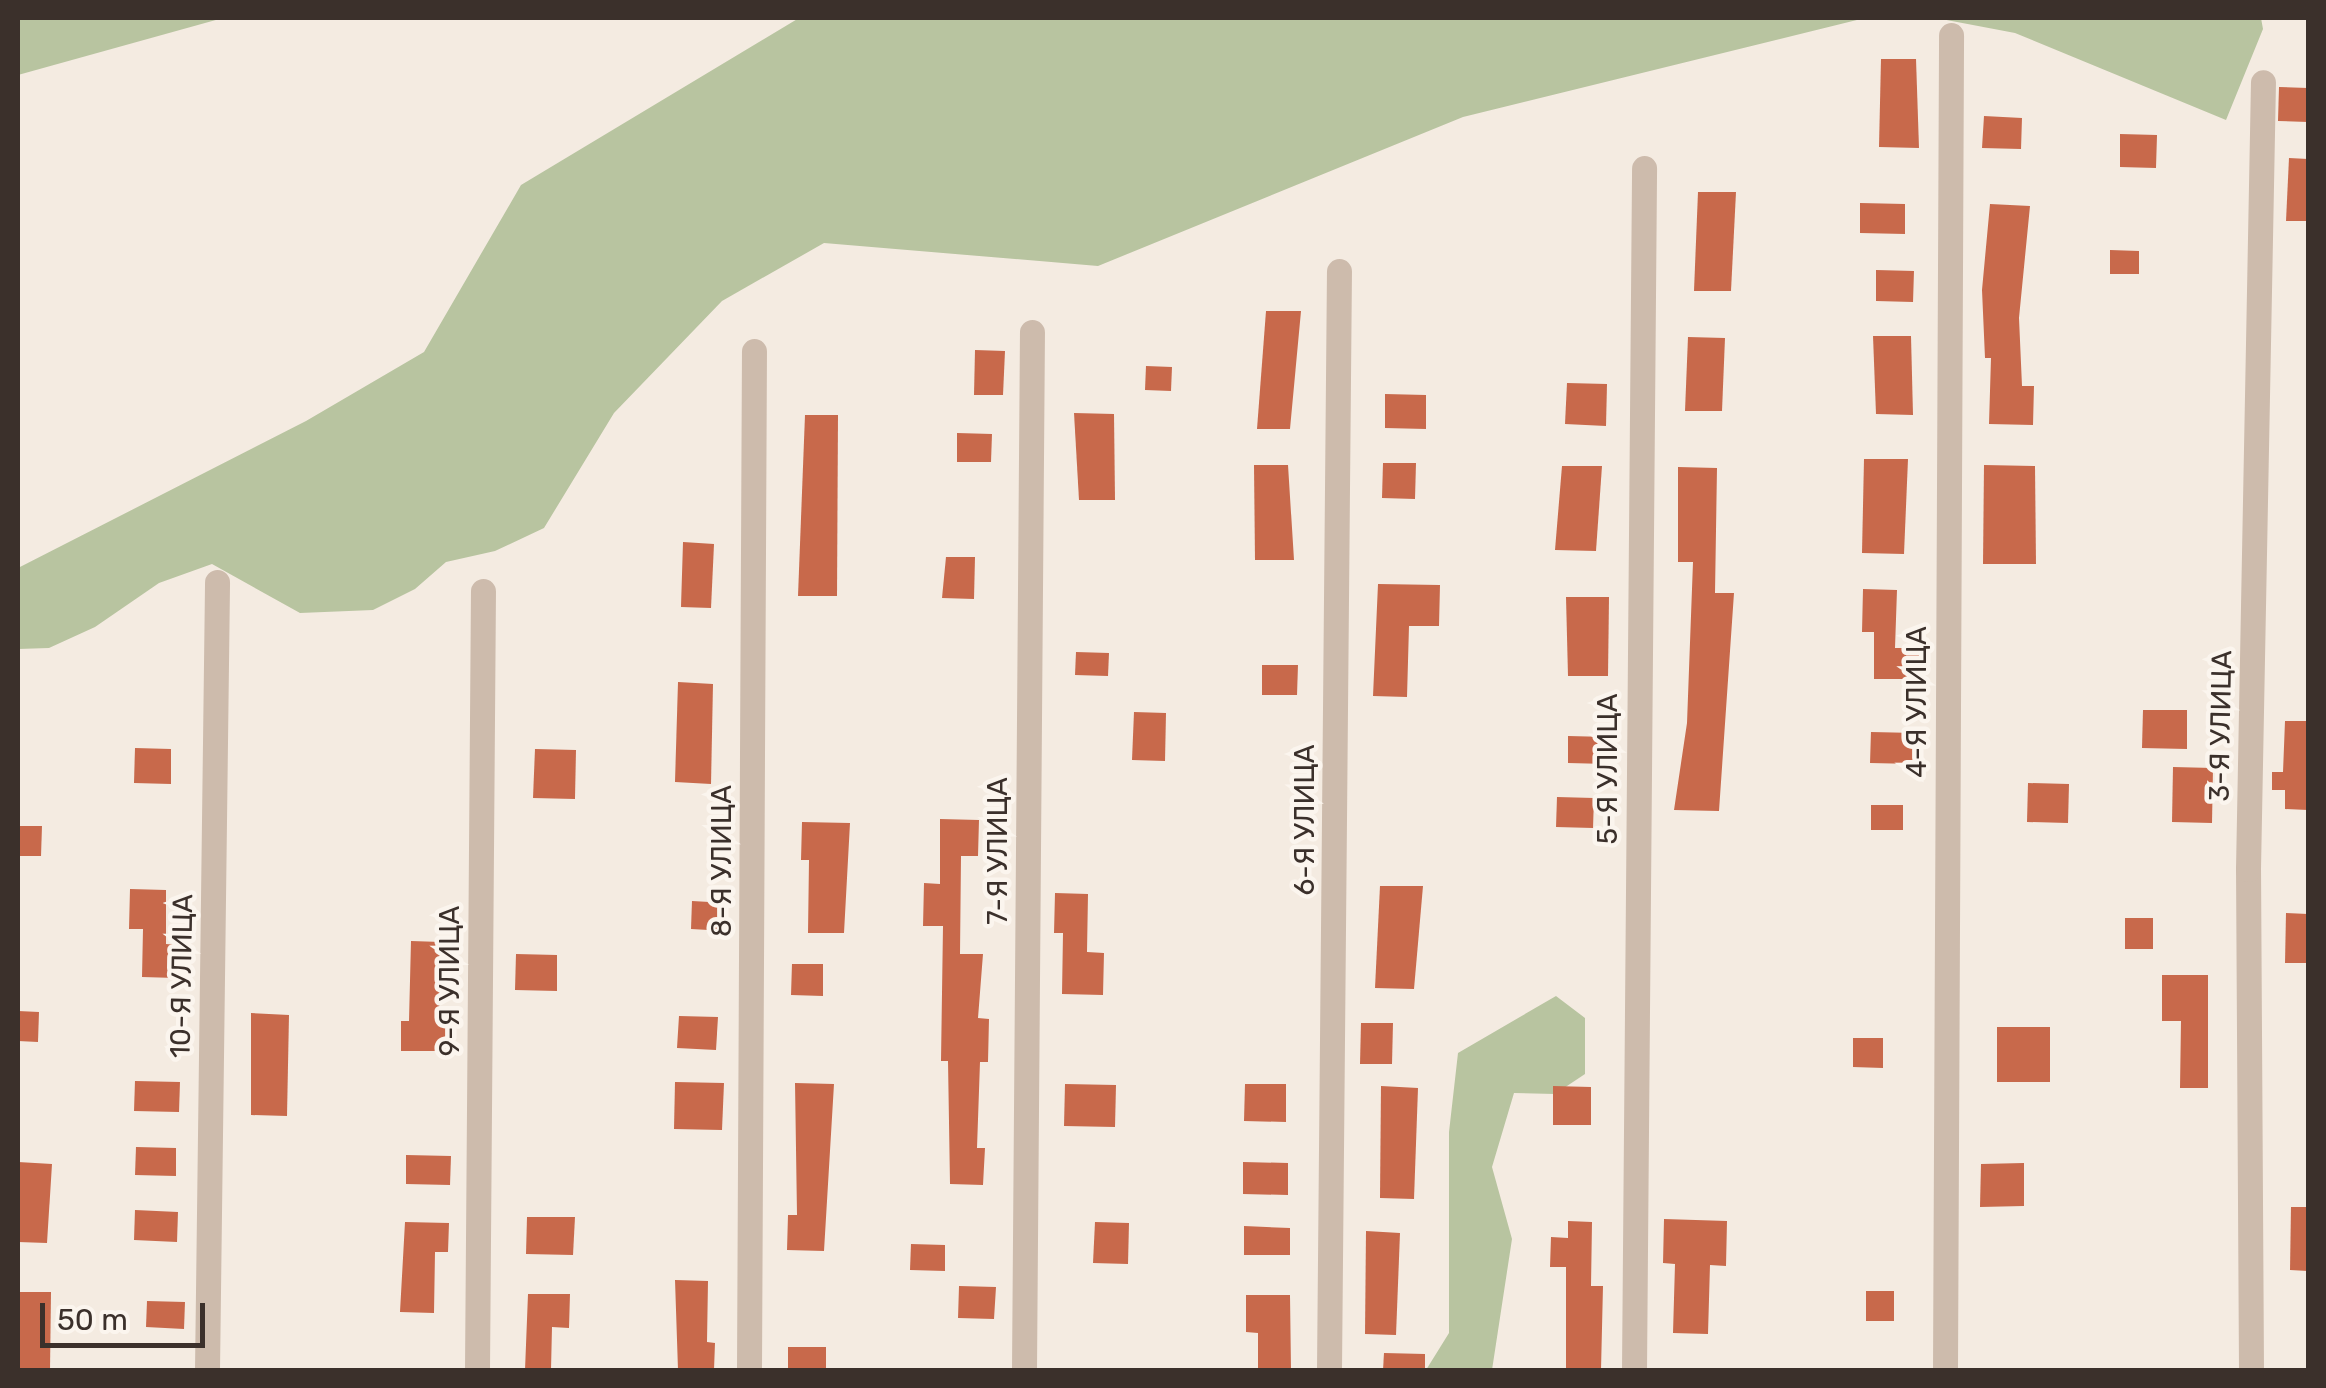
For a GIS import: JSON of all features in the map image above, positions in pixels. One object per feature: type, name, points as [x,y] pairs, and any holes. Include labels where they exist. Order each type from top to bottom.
[{"type":"street","name":"4-Я УЛИЦА","points":[[1945,1370],[1951,35]]},
{"type":"street","name":"3-Я УЛИЦА","points":[[2252,1370],[2248,869],[2263,82]]},
{"type":"street","name":"5-Я УЛИЦА","points":[[1634,1370],[1644,168]]},
{"type":"street","name":"6-Я УЛИЦА","points":[[1329,1370],[1339,271]]},
{"type":"street","name":"7-Я УЛИЦА","points":[[1024,1370],[1032,332]]},
{"type":"street","name":"8-Я УЛИЦА","points":[[749,1370],[754,352]]},
{"type":"street","name":"10-Я УЛИЦА","points":[[207,1370],[217,582]]},
{"type":"street","name":"9-Я УЛИЦА","points":[[477,1370],[483,591]]},
{"type":"green space","points":[[18,18],[223,18],[18,75]]},
{"type":"green space","points":[[799,18],[1865,18],[1463,117],[1098,266],[824,243],[722,301],[614,413],[544,528],[495,551],[446,562],[415,589],[373,610],[300,613],[212,564],[159,583],[95,627],[49,648],[18,649],[18,568],[306,421],[424,352],[521,185]]},
{"type":"green space","points":[[1936,18],[2261,18],[2263,29],[2226,120],[2015,33]]},
{"type":"green space","points":[[1556,996],[1585,1018],[1585,1074],[1555,1094],[1514,1093],[1492,1167],[1512,1239],[1492,1370],[1426,1370],[1449,1333],[1449,1132],[1458,1053]]},
{"type":"building","points":[[1881,59],[1916,59],[1919,148],[1879,147]]},
{"type":"building","points":[[2279,87],[2308,88],[2308,122],[2278,121]]},
{"type":"building","points":[[1984,116],[2022,118],[2021,149],[1982,148]]},
{"type":"building","points":[[2120,134],[2157,135],[2156,168],[2120,167]]},
{"type":"building","points":[[2289,158],[2308,159],[2308,221],[2286,221]]},
{"type":"building","points":[[1698,192],[1736,192],[1731,291],[1694,291]]},
{"type":"building","points":[[1860,203],[1905,204],[1905,234],[1860,233]]},
{"type":"building","points":[[1990,204],[2030,206],[2019,318],[2022,386],[2034,386],[2033,425],[1989,424],[1991,358],[1985,358],[1982,290]]},
{"type":"building","points":[[2110,250],[2139,251],[2139,274],[2110,274]]},
{"type":"building","points":[[1876,270],[1914,271],[1913,302],[1876,301]]},
{"type":"building","points":[[1266,311],[1301,311],[1290,429],[1257,429]]},
{"type":"building","points":[[1873,336],[1911,336],[1913,415],[1876,414]]},
{"type":"building","points":[[1688,337],[1725,338],[1722,411],[1685,411]]},
{"type":"building","points":[[975,350],[1005,351],[1003,395],[974,395]]},
{"type":"building","points":[[1146,366],[1172,367],[1171,391],[1145,390]]},
{"type":"building","points":[[1567,383],[1607,384],[1606,426],[1565,424]]},
{"type":"building","points":[[1385,394],[1426,395],[1426,429],[1385,428]]},
{"type":"building","points":[[1074,413],[1114,414],[1115,500],[1079,500]]},
{"type":"building","points":[[805,415],[838,415],[837,596],[798,596]]},
{"type":"building","points":[[957,433],[992,434],[991,462],[957,462]]},
{"type":"building","points":[[1864,459],[1908,459],[1904,554],[1862,553]]},
{"type":"building","points":[[1383,463],[1416,463],[1415,499],[1382,498]]},
{"type":"building","points":[[1254,465],[1288,465],[1294,560],[1255,560]]},
{"type":"building","points":[[1984,465],[2035,466],[2036,564],[1983,564]]},
{"type":"building","points":[[1562,466],[1602,466],[1596,551],[1555,550]]},
{"type":"building","points":[[1678,467],[1717,468],[1715,593],[1734,593],[1719,811],[1674,810],[1687,723],[1693,562],[1678,562]]},
{"type":"building","points":[[683,542],[714,544],[711,608],[681,607]]},
{"type":"building","points":[[946,557],[975,557],[974,599],[942,598]]},
{"type":"building","points":[[1378,584],[1440,585],[1439,626],[1409,626],[1407,697],[1373,696]]},
{"type":"building","points":[[1863,589],[1897,590],[1895,648],[1920,648],[1920,679],[1874,679],[1874,632],[1862,632]]},
{"type":"building","points":[[1566,597],[1609,597],[1608,676],[1568,676]]},
{"type":"building","points":[[1076,652],[1109,653],[1108,676],[1075,675]]},
{"type":"building","points":[[1262,665],[1298,665],[1297,695],[1262,695]]},
{"type":"building","points":[[678,682],[713,684],[711,784],[675,782]]},
{"type":"building","points":[[2143,710],[2187,710],[2187,749],[2142,748]]},
{"type":"building","points":[[1134,712],[1166,713],[1165,761],[1132,760]]},
{"type":"building","points":[[2285,721],[2308,721],[2308,810],[2285,809],[2285,790],[2272,790],[2272,772],[2283,772]]},
{"type":"building","points":[[1871,732],[1916,733],[1915,764],[1870,763]]},
{"type":"building","points":[[1568,736],[1608,737],[1607,764],[1568,763]]},
{"type":"building","points":[[135,748],[171,749],[171,784],[134,783]]},
{"type":"building","points":[[535,749],[576,750],[575,799],[533,798]]},
{"type":"building","points":[[2173,767],[2213,768],[2212,823],[2172,822]]},
{"type":"building","points":[[2028,783],[2069,784],[2068,823],[2027,822]]},
{"type":"building","points":[[1557,797],[1594,798],[1593,828],[1556,827]]},
{"type":"building","points":[[1871,805],[1903,805],[1903,830],[1871,830]]},
{"type":"building","points":[[940,819],[979,820],[978,856],[961,856],[960,954],[983,954],[978,1018],[989,1019],[988,1062],[980,1062],[977,1148],[985,1148],[983,1185],[950,1184],[948,1061],[941,1061],[943,926],[923,926],[924,883],[940,884]]},
{"type":"building","points":[[802,822],[850,823],[844,933],[808,933],[809,860],[801,860]]},
{"type":"building","points":[[18,826],[42,826],[41,856],[18,856]]},
{"type":"building","points":[[1380,886],[1423,886],[1414,989],[1375,988]]},
{"type":"building","points":[[130,889],[166,890],[166,944],[177,945],[176,978],[142,977],[143,929],[129,929]]},
{"type":"building","points":[[1055,893],[1088,894],[1087,952],[1104,953],[1103,995],[1062,994],[1063,933],[1054,933]]},
{"type":"building","points":[[692,901],[727,903],[726,931],[691,929]]},
{"type":"building","points":[[2286,913],[2308,914],[2308,963],[2285,963]]},
{"type":"building","points":[[2125,918],[2153,918],[2153,949],[2125,949]]},
{"type":"building","points":[[411,941],[441,942],[439,1022],[448,1022],[447,1051],[401,1051],[401,1021],[409,1021]]},
{"type":"building","points":[[516,954],[557,955],[557,991],[515,990]]},
{"type":"building","points":[[792,964],[823,964],[823,996],[791,995]]},
{"type":"building","points":[[2162,975],[2208,975],[2208,1088],[2180,1088],[2181,1021],[2162,1021]]},
{"type":"building","points":[[18,1011],[39,1012],[38,1042],[18,1041]]},
{"type":"building","points":[[251,1013],[289,1015],[287,1116],[251,1115]]},
{"type":"building","points":[[679,1016],[718,1017],[716,1050],[677,1048]]},
{"type":"building","points":[[1361,1023],[1393,1023],[1392,1064],[1360,1064]]},
{"type":"building","points":[[1997,1027],[2050,1027],[2050,1082],[1997,1082]]},
{"type":"building","points":[[1853,1038],[1883,1038],[1883,1068],[1853,1067]]},
{"type":"building","points":[[135,1081],[180,1082],[179,1112],[134,1111]]},
{"type":"building","points":[[675,1082],[724,1083],[722,1130],[674,1129]]},
{"type":"building","points":[[795,1083],[834,1084],[824,1251],[787,1250],[788,1215],[797,1215]]},
{"type":"building","points":[[1065,1084],[1116,1085],[1115,1127],[1064,1126]]},
{"type":"building","points":[[1245,1084],[1286,1084],[1286,1122],[1244,1121]]},
{"type":"building","points":[[1381,1086],[1418,1088],[1414,1199],[1380,1198]]},
{"type":"building","points":[[1553,1086],[1591,1087],[1591,1125],[1553,1125]]},
{"type":"building","points":[[136,1147],[176,1148],[176,1176],[135,1175]]},
{"type":"building","points":[[406,1155],[451,1156],[450,1185],[406,1184]]},
{"type":"building","points":[[18,1162],[52,1164],[47,1243],[18,1242]]},
{"type":"building","points":[[1243,1162],[1288,1163],[1288,1195],[1243,1194]]},
{"type":"building","points":[[2024,1163],[2024,1206],[1980,1207],[1981,1164]]},
{"type":"building","points":[[2291,1207],[2308,1207],[2308,1271],[2290,1270]]},
{"type":"building","points":[[135,1210],[178,1212],[177,1242],[134,1240]]},
{"type":"building","points":[[527,1217],[575,1217],[573,1255],[526,1254]]},
{"type":"building","points":[[1664,1219],[1727,1221],[1726,1266],[1710,1265],[1708,1334],[1673,1333],[1675,1264],[1663,1263]]},
{"type":"building","points":[[1568,1221],[1592,1222],[1591,1286],[1603,1286],[1601,1370],[1566,1370],[1566,1267],[1550,1267],[1551,1237],[1568,1238]]},
{"type":"building","points":[[405,1222],[449,1223],[448,1252],[435,1252],[434,1313],[400,1312]]},
{"type":"building","points":[[1095,1222],[1129,1223],[1128,1264],[1093,1263]]},
{"type":"building","points":[[1244,1226],[1290,1228],[1290,1255],[1244,1255]]},
{"type":"building","points":[[1366,1231],[1400,1233],[1396,1335],[1365,1334]]},
{"type":"building","points":[[911,1244],[945,1245],[945,1271],[910,1270]]},
{"type":"building","points":[[675,1280],[708,1281],[707,1342],[715,1343],[714,1370],[678,1370]]},
{"type":"building","points":[[959,1286],[996,1287],[994,1319],[958,1318]]},
{"type":"building","points":[[1866,1291],[1894,1291],[1894,1321],[1866,1321]]},
{"type":"building","points":[[18,1292],[51,1292],[50,1370],[18,1370]]},
{"type":"building","points":[[528,1294],[570,1294],[569,1328],[552,1327],[551,1370],[525,1370]]},
{"type":"building","points":[[1246,1295],[1290,1295],[1291,1370],[1258,1370],[1258,1333],[1246,1332]]},
{"type":"building","points":[[147,1301],[185,1302],[184,1329],[146,1327]]},
{"type":"building","points":[[788,1347],[826,1347],[826,1370],[788,1370]]},
{"type":"building","points":[[1384,1353],[1425,1354],[1425,1370],[1383,1370]]}]
